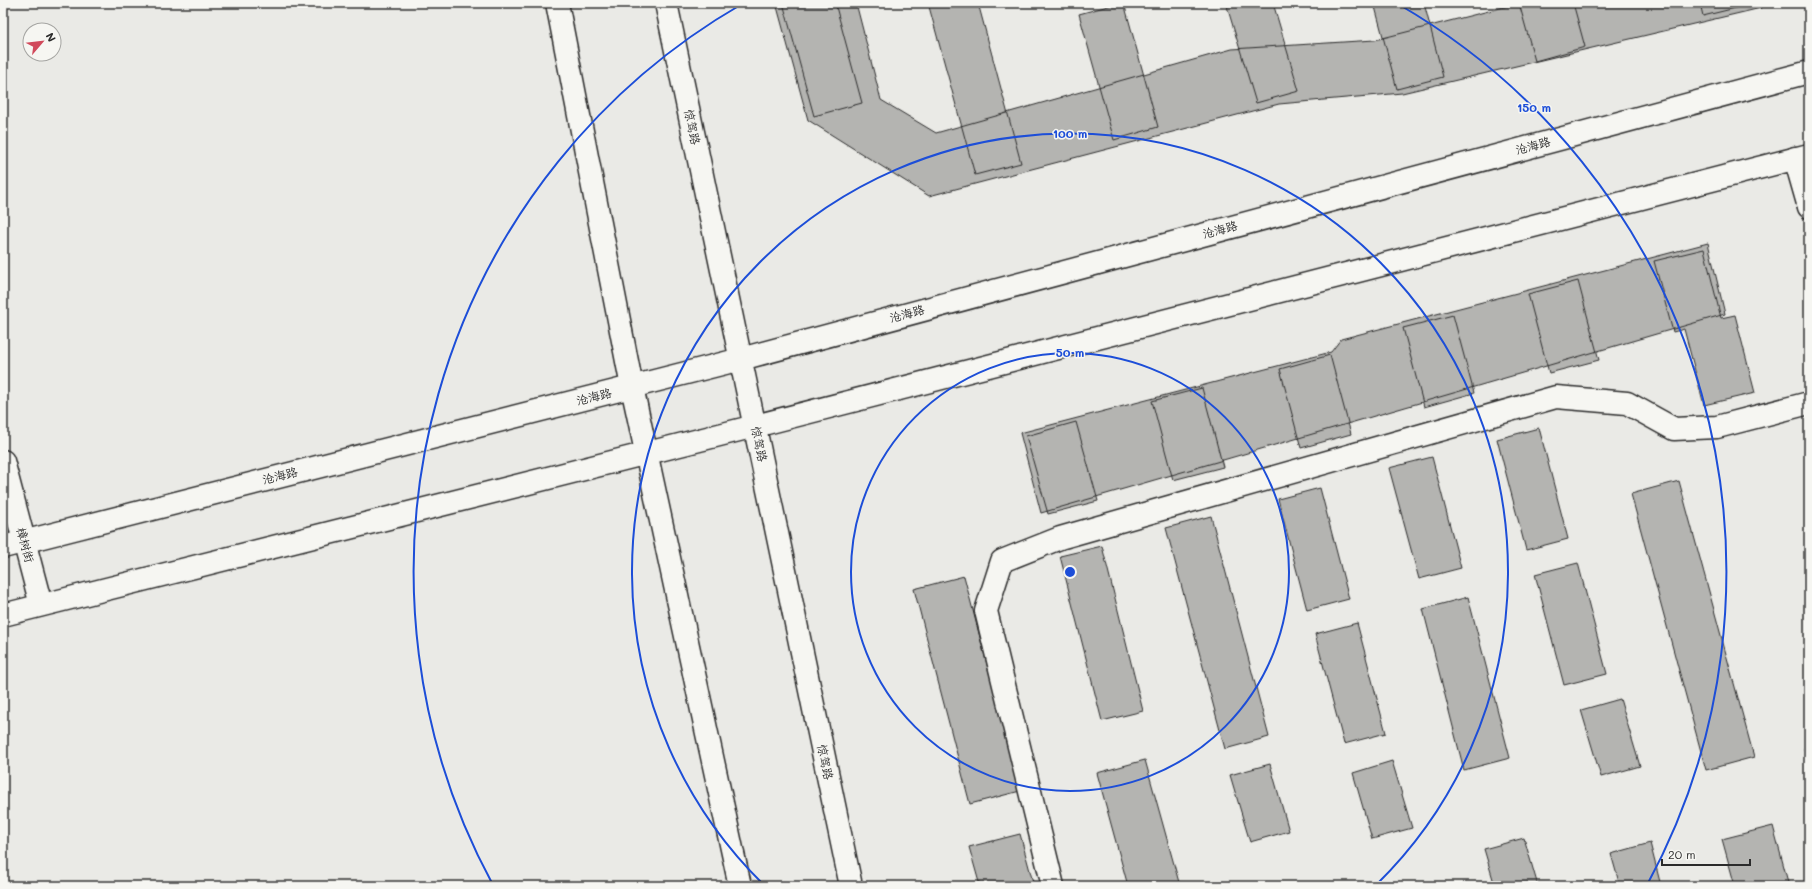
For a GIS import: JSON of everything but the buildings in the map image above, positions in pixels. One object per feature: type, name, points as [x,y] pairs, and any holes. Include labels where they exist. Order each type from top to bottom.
[{"type":"main road","points":[[557,3],[632,387],[740,886]]},
{"type":"main road","name":"惊驾路","points":[[666,3],[851,886]]},
{"type":"main road","name":"沧海路","points":[[3,547],[741,359],[1809,72]]},
{"type":"main road","points":[[3,615],[755,426],[1802,156],[1809,207]]},
{"type":"main road","points":[[1053,886],[986,612],[1002,561],[1060,538],[1556,397],[1627,403],[1674,429],[1717,427],[1809,403]]},
{"type":"main road","name":"樟树街","points":[[3,461],[41,605]]}]
